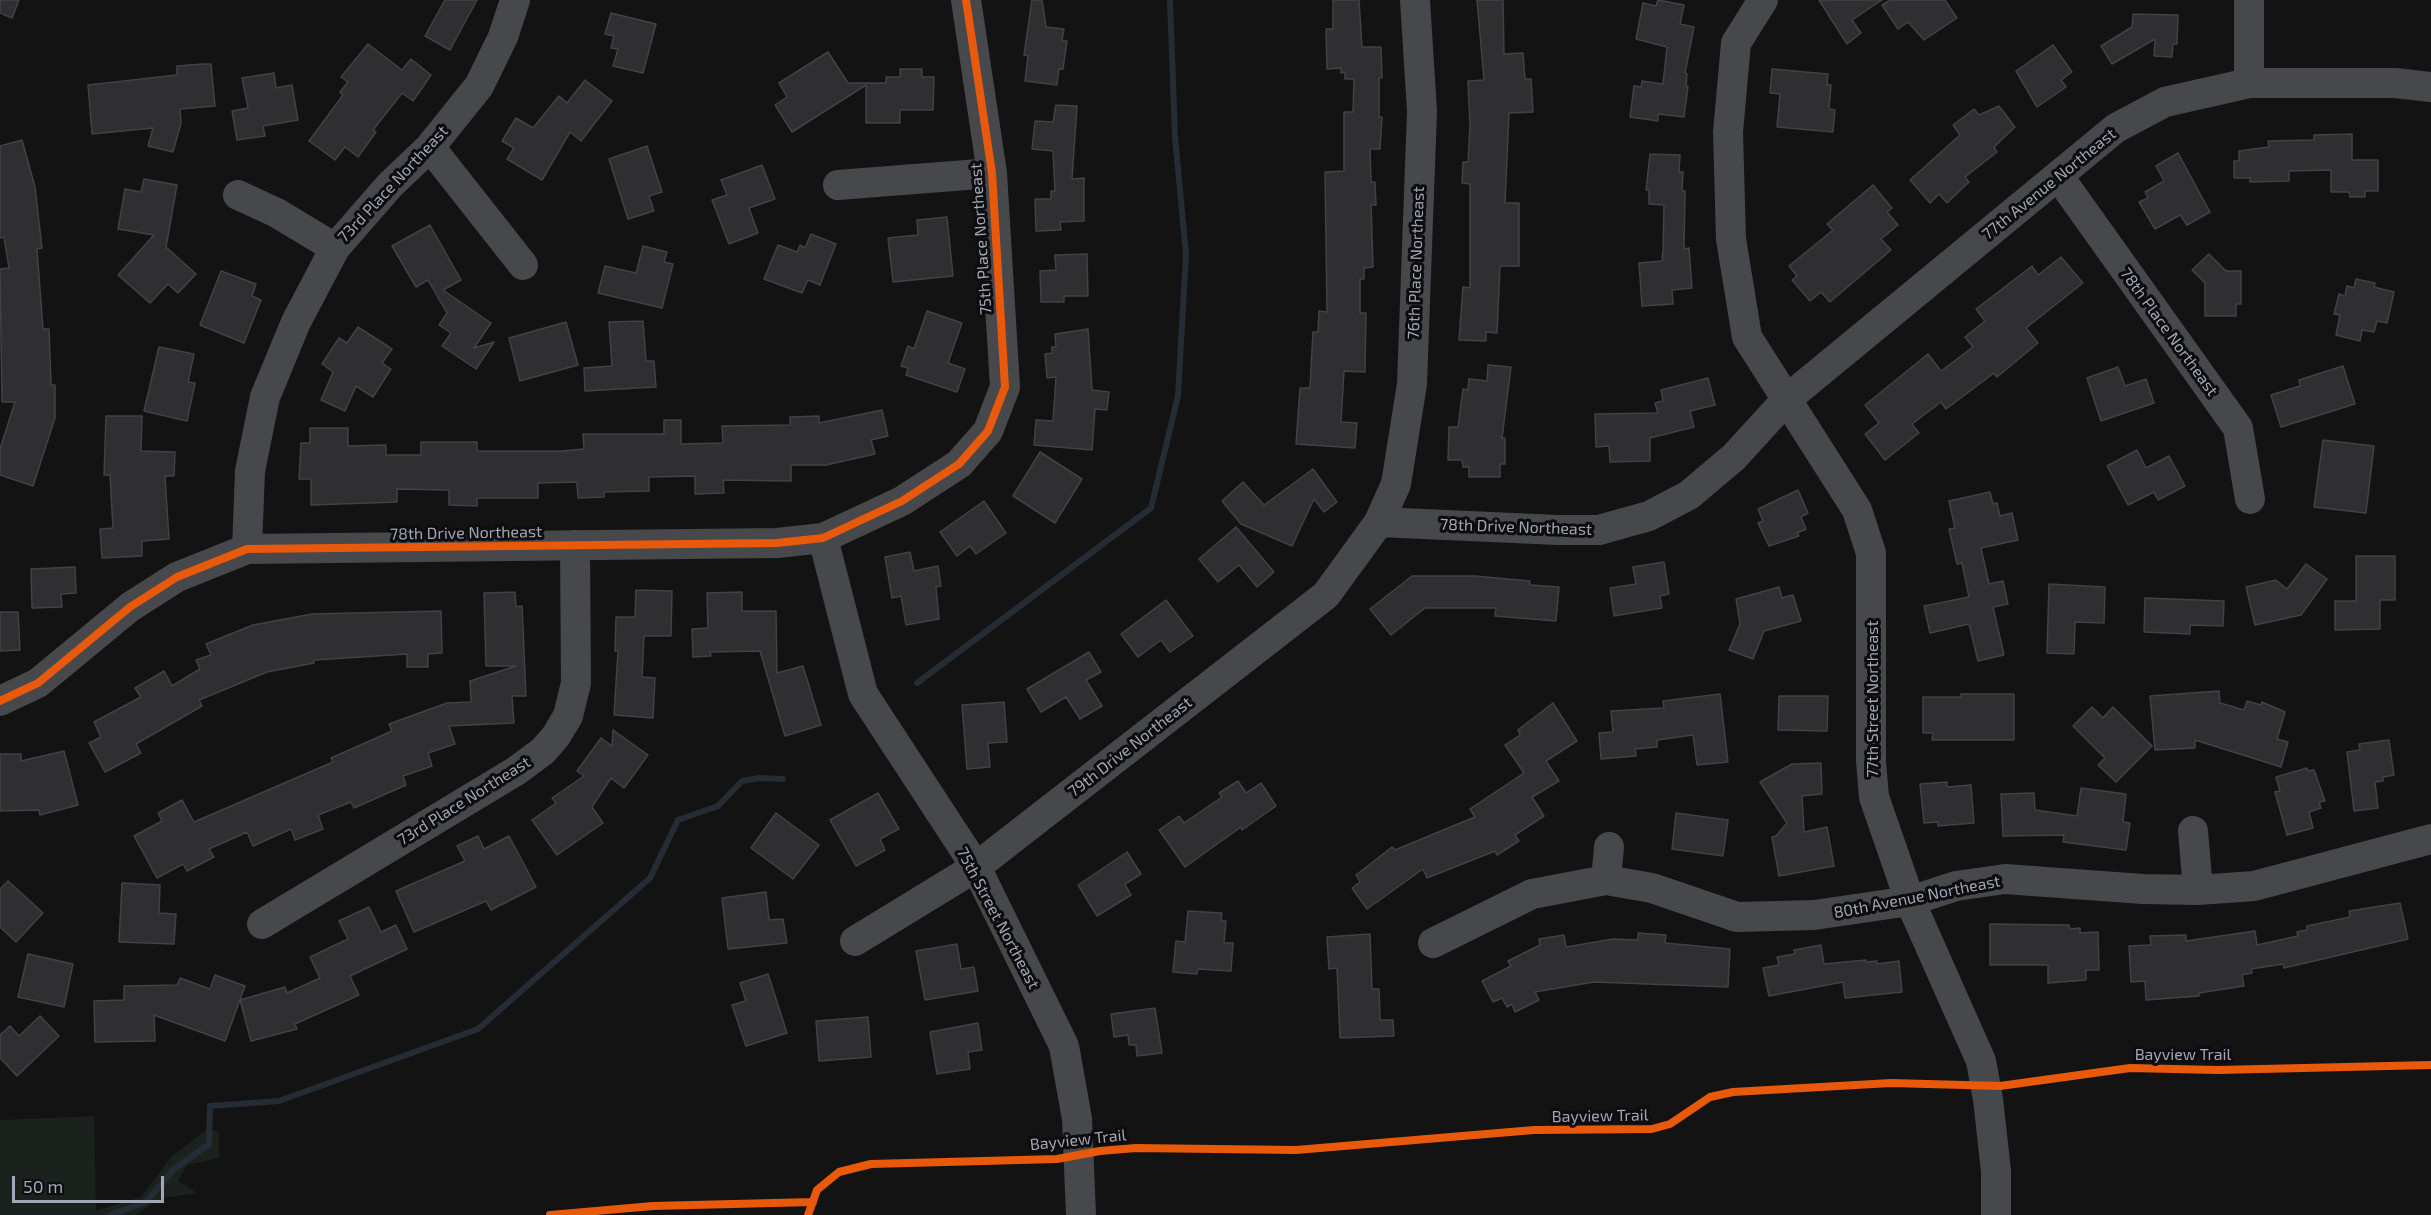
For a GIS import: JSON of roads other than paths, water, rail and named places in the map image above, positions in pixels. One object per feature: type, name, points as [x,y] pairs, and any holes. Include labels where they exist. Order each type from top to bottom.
[{"type":"street","name":"73rd Place Northeast","points":[[247,549],[250,471],[265,398],[296,322],[335,248],[390,185],[430,147],[479,86],[503,37],[515,0]]},
{"type":"street","name":"75th Place Northeast","points":[[959,464],[988,431],[1005,387],[992,173],[966,0]]},
{"type":"street","name":"76th Place Northeast","points":[[1379,522],[1396,484],[1412,384],[1422,111],[1415,0]]},
{"type":"street","name":"77th Street Northeast","points":[[1763,0],[1736,43],[1728,132],[1731,238],[1747,337],[1857,510],[1871,553],[1871,761],[1874,797],[1910,901],[1981,1061],[1995,1161],[1996,1215]]},
{"type":"street","points":[[2249,0],[2249,83]]},
{"type":"street","name":"77th Avenue Northeast","points":[[1787,399],[2116,128],[2165,102],[2249,83],[2395,83],[2431,87]]},
{"type":"street","points":[[430,147],[523,265]]},
{"type":"street","points":[[838,185],[992,173]]},
{"type":"street","name":"78th Place Northeast","points":[[2059,177],[2238,428],[2250,499]]},
{"type":"street","points":[[238,195],[277,213],[335,248]]},
{"type":"street","name":"78th Drive Northeast","points":[[1379,522],[1599,530],[1649,516],[1698,487],[1734,457],[1787,399]]},
{"type":"street","name":"78th Drive Northeast","points":[[0,701],[38,683],[130,607],[177,577],[247,549],[777,543],[824,538],[902,501],[959,464]]},
{"type":"street","name":"79th Drive Northeast","points":[[855,941],[975,867],[1326,595],[1379,522]]},
{"type":"street","name":"75th Street Northeast","points":[[824,538],[863,694],[975,867],[1064,1046],[1077,1119],[1081,1215]]},
{"type":"street","name":"73rd Place Northeast","points":[[262,924],[516,771],[543,751],[556,736],[568,716],[576,683],[575,545]]},
{"type":"street","points":[[2193,831],[2198,890]]},
{"type":"street","name":"80th Avenue Northeast","points":[[1433,943],[1532,894],[1606,880],[1652,888],[1737,917],[1815,915],[1910,901],[1956,886],[2006,879],[2143,889],[2198,890],[2254,886],[2431,839]]},
{"type":"street","points":[[1606,880],[1609,847]]},
{"type":"waterway","points":[[917,683],[1151,508],[1178,396],[1186,254],[1175,137],[1170,0]]},
{"type":"waterway","points":[[110,1215],[146,1202],[173,1170],[209,1144],[210,1106],[279,1101],[478,1029],[650,878],[678,820],[718,806],[742,781],[759,778],[783,779]]}]
